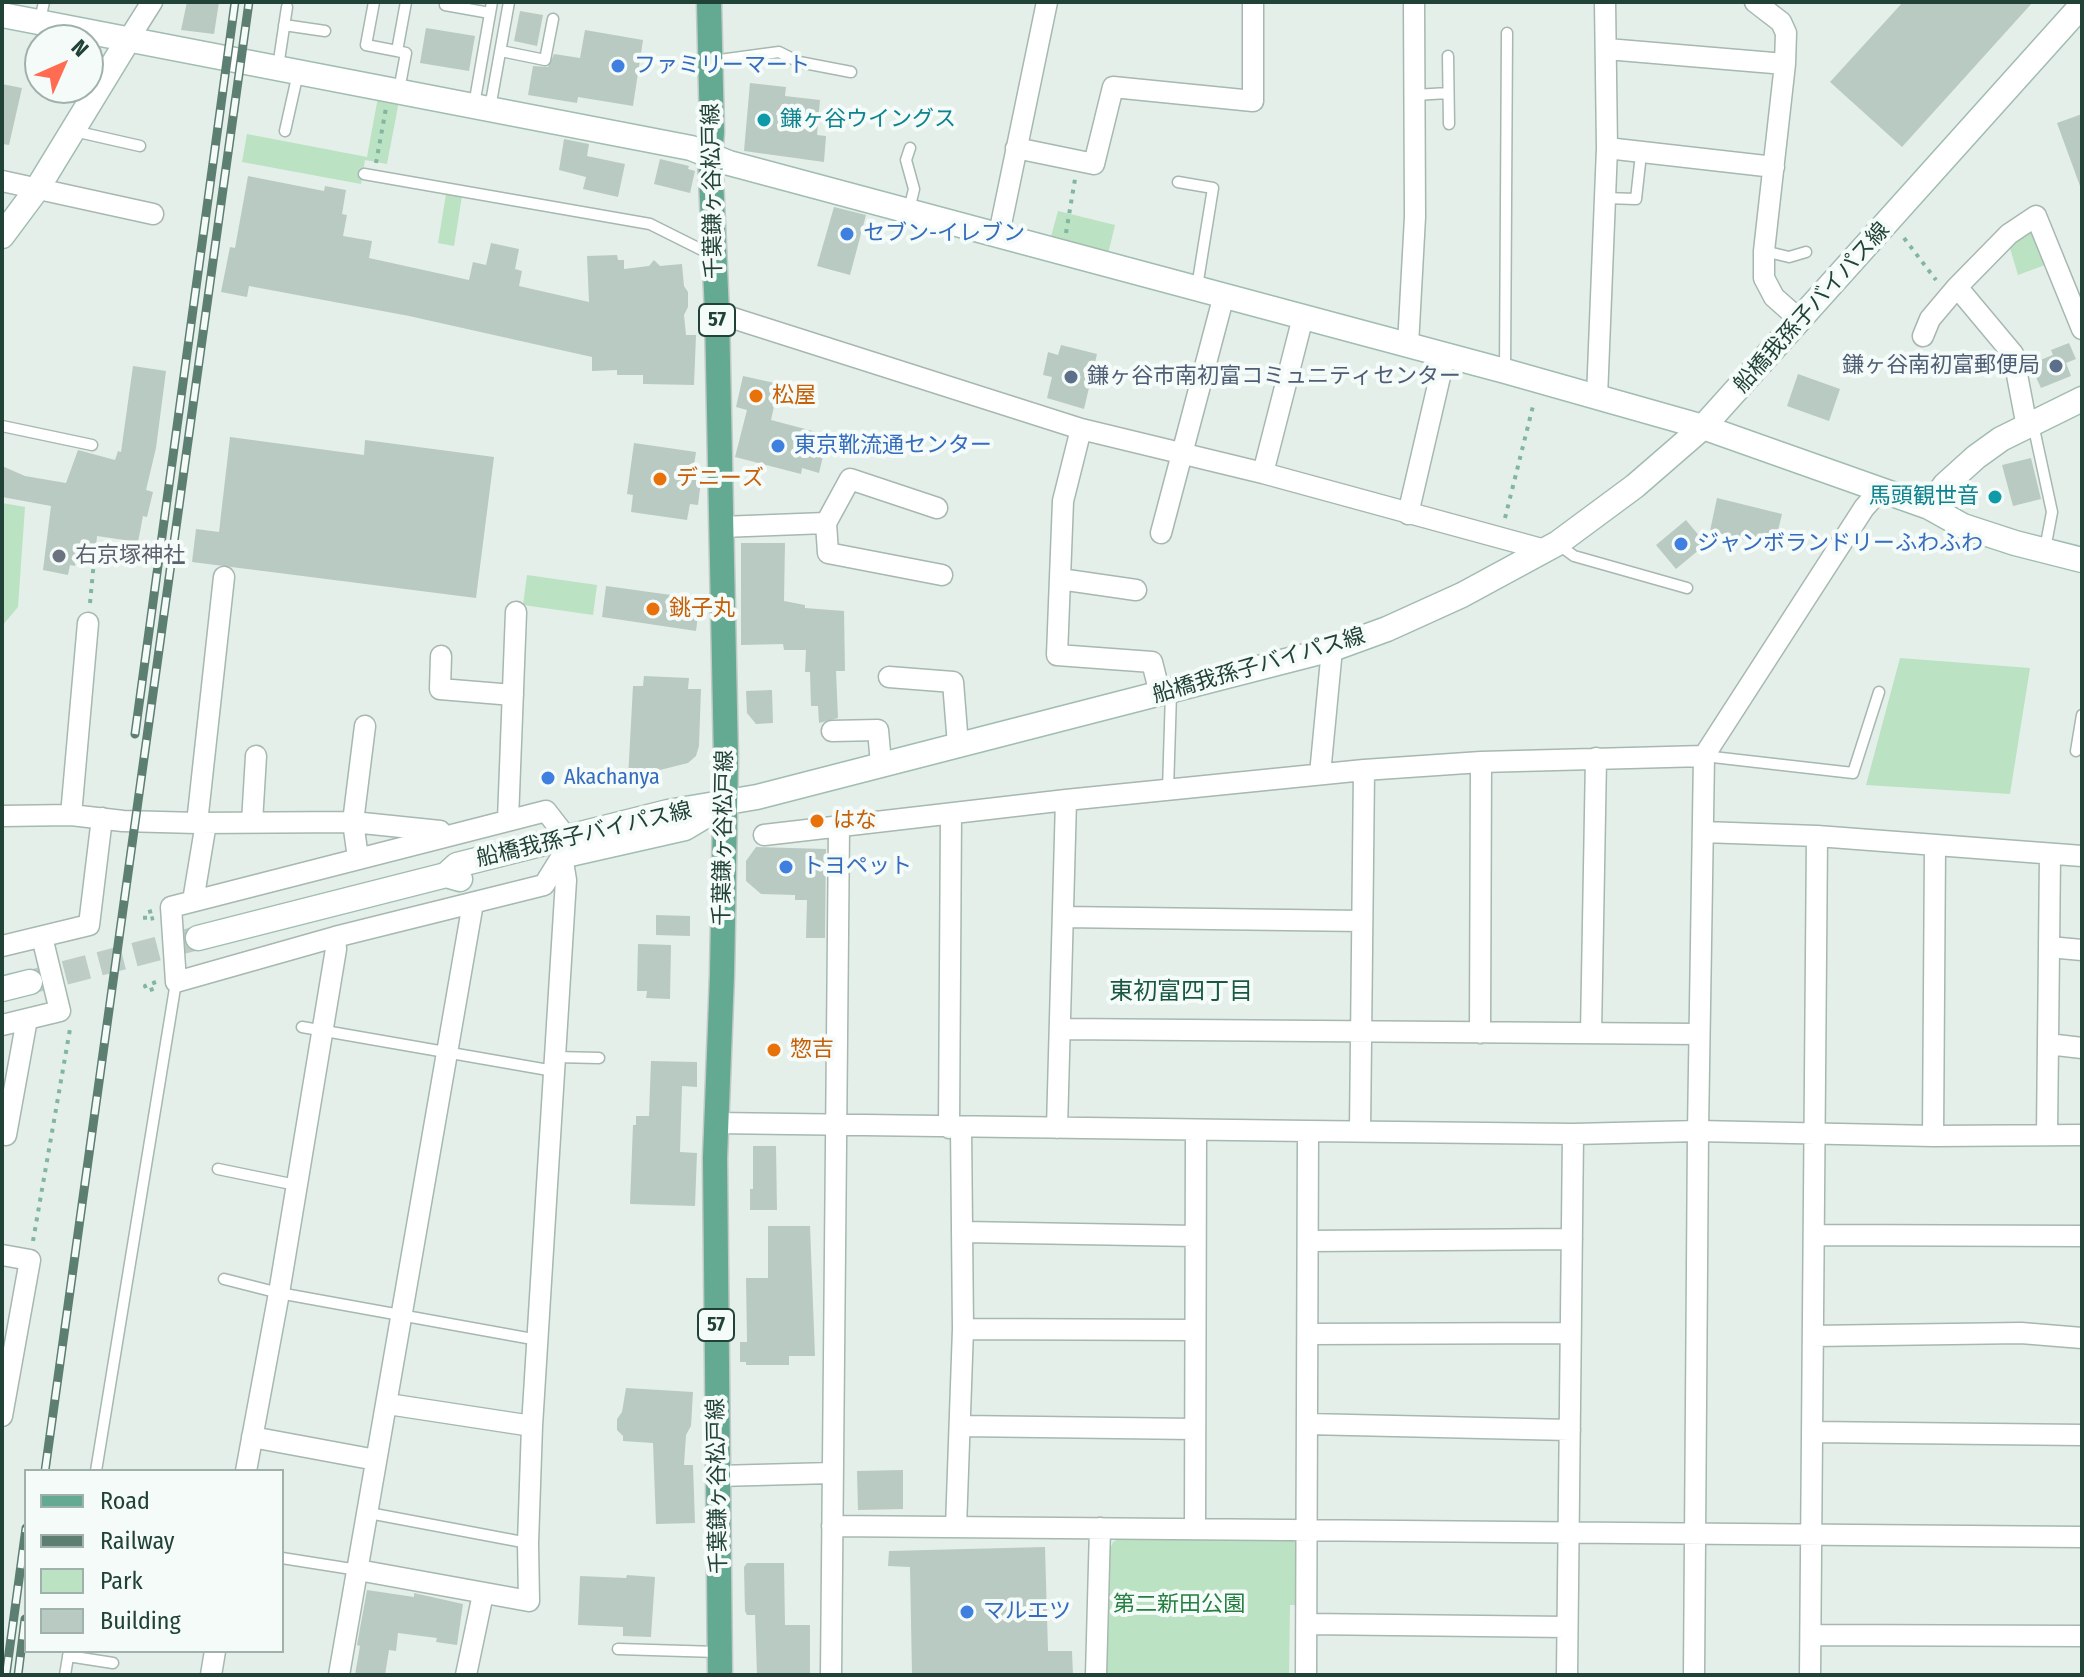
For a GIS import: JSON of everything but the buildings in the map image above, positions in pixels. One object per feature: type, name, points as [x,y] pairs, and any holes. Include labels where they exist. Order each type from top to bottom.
[{"type":"main road","name":"千葉鎌ヶ谷松戸線","points":[[709,2],[726,804],[716,1123],[720,1664]]},
{"type":"street","points":[[2,236],[37,189],[152,2]]},
{"type":"street","points":[[999,234],[1047,2]]},
{"type":"street","points":[[1016,148],[1094,164],[1113,87],[1253,101],[1253,2]]},
{"type":"street","points":[[1408,345],[1415,217],[1414,2]]},
{"type":"street","points":[[1597,397],[1607,148],[1605,2]]},
{"type":"street","points":[[1755,2],[1781,22],[1786,33],[1764,251],[1764,278],[1774,297],[1801,321]]},
{"type":"street","name":"船橋我孫子バイパス線","points":[[198,938],[446,875],[457,865],[564,847],[684,809],[726,804],[1332,649],[1387,629],[1462,595],[1552,547],[1635,486],[1703,427],[2082,5]]},
{"type":"street","points":[[6,11],[42,12],[128,40],[691,148],[710,156],[1703,427],[1929,507],[1963,526],[2082,560]]},
{"type":"street","points":[[1607,49],[1785,64]]},
{"type":"street","points":[[1607,148],[1774,167]]},
{"type":"street","points":[[2,181],[153,214]]},
{"type":"street","points":[[1923,336],[1948,286],[2009,234],[2036,216],[2082,329]]},
{"type":"street","points":[[1948,286],[2013,354],[2030,425]]},
{"type":"street","points":[[1161,533],[1224,295]]},
{"type":"street","points":[[717,313],[1081,429],[1263,473],[1500,539],[1552,547]]},
{"type":"street","points":[[1263,473],[1303,317]]},
{"type":"street","points":[[1408,514],[1445,355]]},
{"type":"street","points":[[1929,507],[1945,485],[2001,439],[2082,399]]},
{"type":"street","points":[[1081,429],[1063,501],[1057,655],[1152,662],[1166,692]]},
{"type":"street","points":[[937,508],[850,479],[826,523],[828,553],[942,575]]},
{"type":"street","points":[[1694,1675],[1704,756],[1864,508],[1880,490]]},
{"type":"street","points":[[721,527],[826,523]]},
{"type":"street","points":[[193,901],[224,577]]},
{"type":"street","points":[[1060,579],[1136,590]]},
{"type":"street","points":[[508,820],[516,612]]},
{"type":"street","points":[[71,815],[88,623]]},
{"type":"street","points":[[1320,774],[1332,649]]},
{"type":"street","points":[[441,656],[440,689],[513,695]]},
{"type":"street","points":[[889,677],[953,682],[958,745]]},
{"type":"street","points":[[358,858],[353,822],[365,726]]},
{"type":"street","points":[[832,731],[878,730],[881,764]]},
{"type":"street","points":[[252,822],[256,756]]},
{"type":"street","points":[[764,835],[1364,770],[1481,762],[1704,756]]},
{"type":"street","points":[[1591,1033],[1596,758]]},
{"type":"street","points":[[1480,1033],[1481,762]]},
{"type":"street","points":[[1360,1131],[1364,770]]},
{"type":"street","points":[[1057,1128],[1066,800]]},
{"type":"street","points":[[358,1570],[529,1601],[532,1426],[566,880],[564,847],[546,811],[171,907],[166,983],[544,885],[564,847]]},
{"type":"street","points":[[951,814],[955,1128],[963,1232],[961,1426],[956,1527]]},
{"type":"street","points":[[2,816],[71,815],[201,823],[353,822],[456,832]]},
{"type":"street","points":[[2,946],[89,925],[102,818]]},
{"type":"street","points":[[831,1675],[839,827]]},
{"type":"street","points":[[1703,832],[1817,836],[2082,856]]},
{"type":"street","points":[[1810,1675],[1817,836]]},
{"type":"street","points":[[1933,1136],[1935,846]]},
{"type":"street","points":[[2047,1134],[2050,855]]},
{"type":"street","points":[[339,1675],[473,903]]},
{"type":"street","points":[[1063,917],[1362,921]]},
{"type":"street","points":[[2,1025],[60,1011],[42,937]]},
{"type":"street","points":[[246,1469],[296,1185],[312,1028],[336,949],[335,937]]},
{"type":"street","points":[[2049,947],[2082,950]]},
{"type":"street","points":[[2,989],[30,982]]},
{"type":"street","points":[[6,1135],[27,1019]]},
{"type":"street","points":[[1060,1029],[1699,1034]]},
{"type":"street","points":[[2048,1044],[2082,1048]]},
{"type":"street","points":[[716,1123],[1573,1134],[1698,1131],[1933,1136],[2082,1135]]},
{"type":"street","points":[[1195,1529],[1196,1130]]},
{"type":"street","points":[[1306,1675],[1308,1131]]},
{"type":"street","points":[[1567,1675],[1573,1134]]},
{"type":"street","points":[[963,1232],[1195,1236]]},
{"type":"street","points":[[1814,1235],[2082,1236]]},
{"type":"street","points":[[1309,1241],[1572,1239]]},
{"type":"street","points":[[2,1255],[30,1260],[8,1350],[2,1416]]},
{"type":"street","points":[[963,1329],[1195,1330]]},
{"type":"street","points":[[1309,1334],[1570,1333]]},
{"type":"street","points":[[1813,1336],[2021,1333],[2082,1338]]},
{"type":"street","points":[[388,1404],[532,1426]]},
{"type":"street","points":[[1307,1424],[1570,1430]]},
{"type":"street","points":[[961,1426],[1195,1429]]},
{"type":"street","points":[[1812,1432],[2082,1435]]},
{"type":"street","points":[[252,1437],[376,1460]]},
{"type":"street","points":[[718,1476],[832,1473]]},
{"type":"street","points":[[832,1526],[2082,1537]]},
{"type":"street","points":[[1096,1675],[1100,1528]]},
{"type":"street","points":[[466,1675],[483,1594]]},
{"type":"street","points":[[1307,1624],[1567,1627]]},
{"type":"street","points":[[1811,1635],[2082,1636]]},
{"type":"street","points":[[211,1675],[215,1653]]},
{"type":"lane","points":[[374,2],[366,45],[406,53],[394,91]]},
{"type":"lane","points":[[397,51],[406,2]]},
{"type":"lane","points":[[482,108],[501,51],[509,2]]},
{"type":"lane","points":[[445,5],[491,7],[482,108]]},
{"type":"lane","points":[[285,131],[288,71],[284,25],[287,7]]},
{"type":"lane","points":[[501,51],[545,60],[553,19]]},
{"type":"lane","points":[[284,25],[325,31]]},
{"type":"lane","points":[[1505,371],[1507,33]]},
{"type":"lane","points":[[710,62],[779,52],[799,62],[851,72]]},
{"type":"lane","points":[[1448,56],[1449,124]]},
{"type":"lane","points":[[1415,95],[1448,93]]},
{"type":"lane","points":[[74,131],[140,146]]},
{"type":"lane","points":[[909,210],[914,189],[906,160],[910,148]]},
{"type":"lane","points":[[1605,198],[1636,199],[1640,163]]},
{"type":"lane","points":[[369,176],[650,224],[715,257]]},
{"type":"lane","points":[[1178,182],[1213,188],[1197,287]]},
{"type":"lane","points":[[1764,251],[1789,257],[1806,252]]},
{"type":"lane","points":[[2030,425],[2052,512],[2045,551]]},
{"type":"lane","points":[[2,426],[92,445]]},
{"type":"lane","points":[[1552,547],[1687,588]]},
{"type":"lane","points":[[1166,692],[1168,790]]},
{"type":"lane","points":[[1704,756],[1853,773],[1879,692]]},
{"type":"lane","points":[[2076,751],[2082,715]]},
{"type":"lane","points":[[96,1469],[166,983]]},
{"type":"lane","points":[[312,1028],[446,1052],[554,1064],[599,1058]]},
{"type":"lane","points":[[218,1169],[296,1185]]},
{"type":"lane","points":[[224,1279],[279,1293],[538,1340]]},
{"type":"lane","points":[[369,1513],[528,1543]]},
{"type":"lane","points":[[284,1558],[358,1570]]},
{"type":"lane","points":[[618,1649],[720,1664]]},
{"type":"lane","points":[[65,1675],[69,1654],[113,1663]]},
{"type":"path","points":[[369,176],[394,91]]},
{"type":"path","points":[[1068,252],[1065,229],[1079,161]]},
{"type":"path","points":[[1904,238],[1948,286]]},
{"type":"path","points":[[1500,539],[1539,380]]},
{"type":"path","points":[[88,623],[94,561]]},
{"type":"path","points":[[30,1260],[71,1023]]},
{"type":"green space","points":[[378,97],[399,101],[387,164],[365,160],[361,184],[242,162],[247,134],[367,157]]},
{"type":"green space","points":[[446,194],[462,196],[454,246],[438,243]]},
{"type":"green space","points":[[1058,211],[1115,225],[1108,254],[1050,240]]},
{"type":"green space","points":[[2031,229],[2045,265],[2018,275],[2009,245]]},
{"type":"green space","points":[[2,503],[25,507],[18,607],[2,626]]},
{"type":"green space","points":[[527,575],[597,585],[593,615],[523,605]]},
{"type":"green space","points":[[1900,658],[2030,668],[2010,794],[1866,785]]},
{"type":"green space","name":"第二新田公園","points":[[1126,1534],[1292,1538],[1299,1545],[1297,1605],[1290,1605],[1289,1675],[1106,1675],[1108,1553],[1113,1542]]},
{"type":"tunnel","points":[[30,982],[198,938]]},
{"type":"railway","points":[[135,734],[235,2]]},
{"type":"railway","points":[[45,1469],[249,2]]},
{"type":"railway","points":[[6,1675],[24,1543]]},
{"type":"railway","points":[[18,1675],[24,1627]]},
{"type":"place","name":"ファミリーマート","points":[[618,66]]},
{"type":"place","name":"鎌ヶ谷ウイングス","points":[[764,120]]},
{"type":"place","name":"セブン-イレブン","points":[[847,234]]},
{"type":"place","name":"鎌ヶ谷南初富郵便局","points":[[2056,366]]},
{"type":"place","name":"鎌ヶ谷市南初富コミュニティセンター","points":[[1071,377]]},
{"type":"place","name":"松屋","points":[[756,396]]},
{"type":"place","name":"東京靴流通センター","points":[[778,446]]},
{"type":"place","name":"デニーズ","points":[[660,479]]},
{"type":"place","name":"馬頭観世音","points":[[1995,497]]},
{"type":"place","name":"ジャンボランドリーふわふわ","points":[[1681,544]]},
{"type":"place","name":"右京塚神社","points":[[59,556]]},
{"type":"place","name":"銚子丸","points":[[653,609]]},
{"type":"place","name":"Akachanya","points":[[548,778]]},
{"type":"place","name":"はな","points":[[817,821]]},
{"type":"place","name":"トヨペット","points":[[786,867]]},
{"type":"place","name":"惣吉","points":[[774,1050]]},
{"type":"place","name":"マルエツ","points":[[967,1612]]},
{"type":"district","name":"東初富四丁目","points":[[1181,992]]}]
